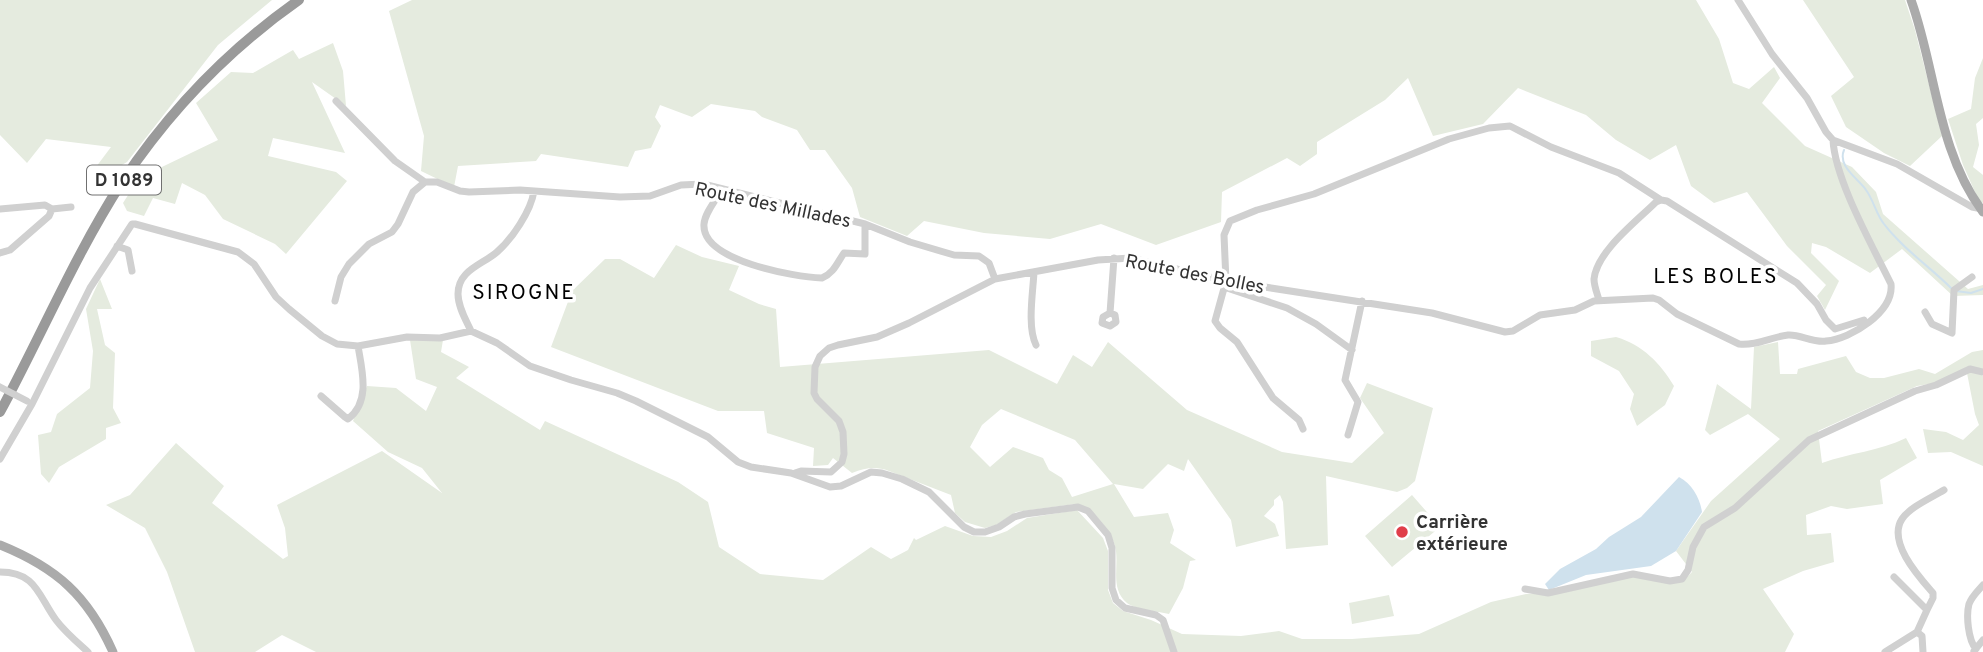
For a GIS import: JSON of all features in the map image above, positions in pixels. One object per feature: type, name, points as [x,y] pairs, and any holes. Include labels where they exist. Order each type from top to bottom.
[{"type":"highway","name":"D 1089","points":[[2,410],[94,230],[148,145],[205,78],[238,47],[299,0]]},
{"type":"main road","points":[[1910,0],[1923,32],[1940,114],[1953,155],[1982,210]]},
{"type":"main road","points":[[0,545],[40,563],[71,586],[96,617],[113,652]]},
{"type":"street","points":[[1738,0],[1772,54],[1807,98],[1833,140],[1886,160],[1982,210]]},
{"type":"street","points":[[335,301],[341,277],[349,264],[369,244],[392,232],[413,192],[425,182],[395,161],[336,101]]},
{"type":"street","points":[[1303,429],[1299,420],[1273,398],[1237,342],[1215,321],[1225,284],[1224,235],[1230,221],[1257,210],[1314,194],[1449,139],[1489,128],[1510,127],[1551,147],[1619,173],[1797,283],[1835,329],[1863,320],[1868,321]]},
{"type":"street","points":[[1661,200],[1599,261],[1594,277],[1599,300],[1653,298],[1677,314],[1739,344],[1748,345],[1790,335],[1824,342],[1838,340],[1851,334],[1882,311],[1892,294],[1891,284],[1843,182],[1834,156],[1833,140]]},
{"type":"street","name":"Route des Millades","points":[[425,182],[437,182],[469,192],[520,190],[620,197],[650,196],[690,184],[722,189],[865,224],[954,256],[979,256],[989,263],[995,279]]},
{"type":"street","points":[[722,189],[704,225],[710,239],[719,249],[747,263],[822,278],[836,268],[845,253],[866,254],[865,224]]},
{"type":"street","points":[[471,331],[460,303],[458,292],[461,282],[466,273],[510,240],[534,191]]},
{"type":"street","points":[[0,209],[45,205],[52,209],[71,207]]},
{"type":"street","points":[[0,253],[10,250],[49,216],[52,209]]},
{"type":"street","points":[[0,459],[85,297],[132,225],[238,252],[254,264],[276,297],[322,336],[337,344],[358,346],[407,337],[440,338],[471,331],[497,343],[530,366],[636,401],[708,437],[738,462],[751,467],[793,474],[830,487],[841,486],[871,472],[882,473],[929,492],[964,527],[975,532],[999,527],[1014,517],[1025,514],[1079,507],[1088,511],[1108,535],[1112,548],[1112,588],[1116,600],[1125,608],[1156,615],[1163,620],[1174,652]]},
{"type":"street","points":[[117,246],[128,250],[132,271]]},
{"type":"street","points":[[1110,313],[1114,258]]},
{"type":"street","name":"Route des Bolles","points":[[793,474],[801,471],[831,472],[842,462],[844,454],[843,432],[839,421],[814,393],[815,367],[820,356],[829,348],[877,337],[909,323],[995,279],[1114,258],[1131,258],[1225,284],[1362,301],[1453,318],[1505,332],[1513,331],[1541,315],[1575,310],[1599,300]]},
{"type":"street","points":[[1034,272],[1032,312],[1033,340],[1036,345]]},
{"type":"street","points":[[1925,312],[1932,324],[1952,332],[1954,290],[1972,277]]},
{"type":"street","points":[[1225,284],[1287,308],[1316,324],[1352,350]]},
{"type":"street","points":[[1348,435],[1358,402],[1346,380],[1362,301]]},
{"type":"street","points":[[321,396],[348,419],[354,414],[365,387],[358,346]]},
{"type":"street","points":[[1525,589],[1548,593],[1633,574],[1670,581],[1682,579],[1688,570],[1693,547],[1704,527],[1735,508],[1809,440],[1914,391],[1936,385],[1970,369],[1983,372]]},
{"type":"street","points":[[0,387],[30,403]]},
{"type":"street","points":[[1885,652],[1917,632],[1933,598],[1933,593],[1904,556],[1899,525],[1904,516],[1944,490]]},
{"type":"street","points":[[0,572],[11,572],[31,581],[56,619],[88,652]]},
{"type":"street","points":[[1894,577],[1927,610]]},
{"type":"street","points":[[1983,585],[1973,596],[1968,611],[1971,644],[1975,650],[1983,640]]},
{"type":"street","points":[[1917,632],[1922,636],[1923,652]]},
{"type":"shaded area","points":[[0,0],[272,0],[218,45],[127,162],[98,179],[90,175],[111,147],[46,139],[27,163],[0,135]]},
{"type":"shaded area","points":[[412,0],[1696,0],[1719,39],[1733,83],[1749,89],[1774,67],[1780,78],[1762,103],[1805,146],[1852,167],[1876,192],[1883,214],[1968,289],[1983,285],[1983,295],[1953,296],[1902,249],[1870,273],[1826,247],[1812,243],[1811,253],[1839,281],[1825,310],[1817,296],[1826,285],[1787,246],[1747,192],[1714,203],[1691,186],[1676,145],[1650,160],[1616,140],[1586,115],[1518,88],[1483,124],[1433,136],[1408,78],[1385,100],[1317,142],[1317,154],[1300,166],[1287,158],[1222,192],[1221,222],[1156,245],[1101,224],[1050,239],[984,233],[924,221],[907,236],[860,217],[852,188],[825,150],[810,150],[797,130],[762,117],[755,111],[711,104],[692,117],[660,105],[655,117],[661,126],[651,148],[635,151],[628,167],[541,154],[536,161],[458,166],[454,187],[421,171],[424,136],[389,11]]},
{"type":"shaded area","points":[[1803,0],[1905,0],[1942,136],[1910,166],[1884,153],[1846,127],[1831,96],[1854,77]]},
{"type":"shaded area","points":[[333,43],[343,71],[346,106],[312,82],[345,153],[273,138],[268,156],[336,172],[347,181],[286,254],[275,244],[223,219],[205,195],[182,183],[175,204],[153,198],[144,216],[127,211],[123,203],[139,178],[218,140],[196,103],[231,72],[253,73],[293,50],[299,59]]},
{"type":"shaded area","points":[[1983,58],[1983,118],[1976,124],[1979,145],[1973,167],[1983,175],[1983,203],[1979,201],[1963,165],[1948,119],[1971,109],[1975,78]]},
{"type":"shaded area","points":[[676,245],[702,257],[739,266],[729,290],[776,309],[780,367],[989,350],[1057,384],[1073,355],[1092,367],[1108,342],[1187,410],[1282,452],[1352,463],[1384,433],[1360,398],[1367,383],[1433,408],[1415,481],[1407,488],[1397,492],[1326,476],[1328,545],[1286,549],[1283,502],[1280,495],[1264,516],[1275,524],[1279,536],[1236,547],[1231,520],[1188,459],[1184,471],[1168,464],[1143,489],[1114,484],[1134,517],[1168,513],[1174,530],[1170,543],[1196,560],[1190,561],[1183,588],[1169,614],[1136,607],[1122,597],[1118,590],[1114,542],[1101,521],[1085,507],[1075,504],[1016,512],[996,525],[985,528],[965,522],[955,513],[951,495],[889,471],[870,468],[852,473],[833,458],[828,465],[813,466],[814,448],[767,433],[764,411],[718,411],[551,347],[572,291],[605,259],[620,259],[654,278]],"holes":[[[1001,409],[1075,440],[1113,484],[1072,497],[1062,478],[1049,470],[1043,458],[1013,447],[990,467],[970,447],[982,425]]]},
{"type":"shaded area","points":[[100,279],[112,309],[97,309],[105,345],[115,353],[113,408],[121,423],[106,428],[106,439],[59,467],[49,483],[41,474],[38,435],[51,432],[57,414],[90,388],[93,351],[86,309]]},
{"type":"shaded area","points":[[1616,337],[1626,340],[1650,356],[1674,386],[1665,405],[1637,426],[1630,409],[1634,394],[1619,371],[1591,356],[1591,341]]},
{"type":"shaded area","points":[[410,340],[443,340],[441,352],[469,367],[456,378],[540,430],[545,421],[678,482],[708,502],[719,547],[760,574],[823,580],[871,547],[891,559],[908,550],[914,538],[916,540],[945,526],[973,536],[991,537],[1007,531],[1027,518],[1077,510],[1103,538],[1108,551],[1108,590],[1113,603],[1123,611],[1182,634],[1241,636],[1279,631],[1302,639],[1352,639],[1419,634],[1491,602],[1526,594],[1566,592],[1639,575],[1684,580],[1692,572],[1676,551],[1711,501],[1780,439],[1748,414],[1710,435],[1705,430],[1717,384],[1751,409],[1754,347],[1778,342],[1780,374],[1797,374],[1798,369],[1846,356],[1856,372],[1870,378],[1884,378],[1919,369],[1935,374],[1972,352],[1983,350],[1983,369],[1978,372],[1983,376],[1983,466],[1951,452],[1928,453],[1923,429],[1946,432],[1963,440],[1979,425],[1966,368],[1935,383],[1917,386],[1818,431],[1822,463],[1906,438],[1917,458],[1880,480],[1883,504],[1847,509],[1831,506],[1806,515],[1807,535],[1831,533],[1834,562],[1803,571],[1763,589],[1794,634],[1785,652],[316,652],[282,635],[255,652],[195,652],[167,572],[145,528],[106,505],[130,495],[176,443],[224,486],[212,503],[283,559],[288,556],[285,528],[277,505],[382,451],[442,493],[422,468],[388,452],[353,421],[367,386],[396,388],[426,411],[437,387],[416,379]]},
{"type":"shaded area","name":"Carrière extérieure","points":[[1412,495],[1440,527],[1392,567],[1365,536]]},
{"type":"shaded area","name":"Carrière extérieure","points":[[1389,595],[1394,616],[1352,624],[1349,603]]},
{"type":"water","points":[[1679,477],[1695,492],[1702,512],[1676,551],[1651,566],[1586,575],[1549,590],[1545,584],[1560,569],[1596,549],[1609,537],[1641,517]]},
{"type":"waterway","points":[[1844,150],[1846,167],[1866,190],[1884,224],[1951,288]]},
{"type":"waterway","points":[[1956,291],[1971,293],[1983,289]]},
{"type":"place","name":"Carrière extérieure","points":[[1402,532]]},
{"type":"district","name":"LES BOLES","points":[[1716,276]]},
{"type":"district","name":"SIROGNE","points":[[524,292]]}]
